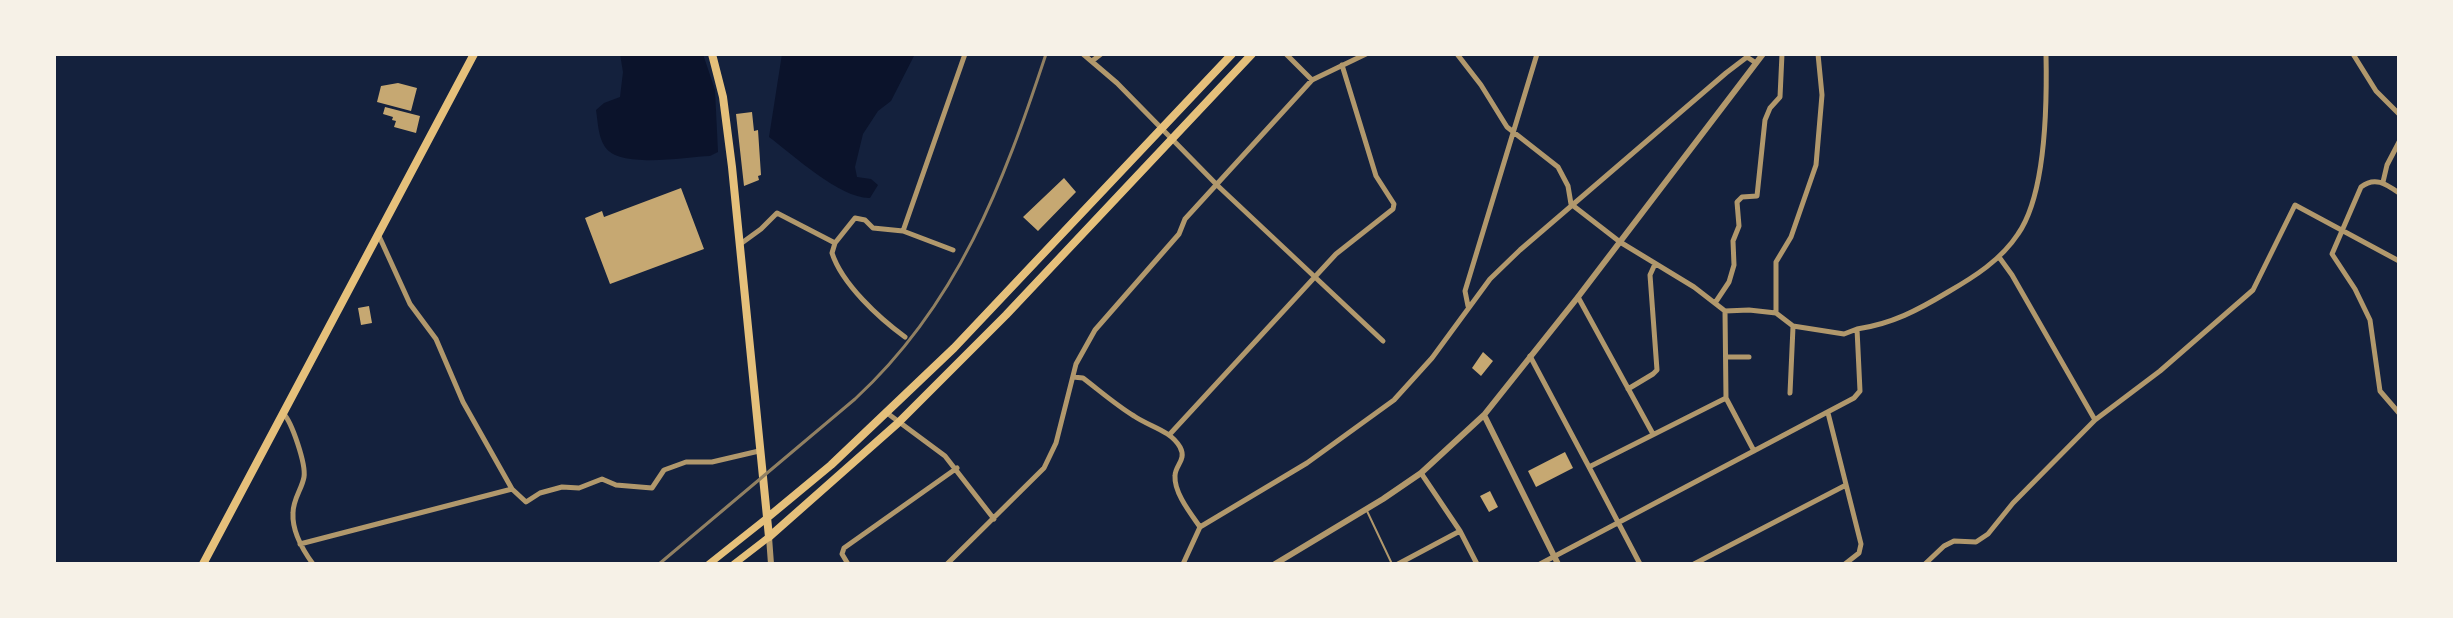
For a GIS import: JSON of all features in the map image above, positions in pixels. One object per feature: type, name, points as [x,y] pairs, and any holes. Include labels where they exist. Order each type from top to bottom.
[{"type":"main road","points":[[203,564],[474,54]]},
{"type":"main road","points":[[712,54],[723,97],[769,537]]},
{"type":"main road","points":[[709,564],[767,518],[887,413],[954,348],[1232,54]]},
{"type":"main road","points":[[734,564],[898,423],[1006,315],[1252,54]]},
{"type":"street","points":[[903,231],[965,54]]},
{"type":"street","points":[[1083,54],[1383,341]]},
{"type":"street","points":[[1092,61],[1101,54]]},
{"type":"street","points":[[1286,54],[1312,80]]},
{"type":"street","points":[[947,564],[1044,468],[1056,443],[1076,364],[1095,330],[1179,234],[1185,219],[1312,80],[1366,54]]},
{"type":"street","points":[[1457,54],[1514,134],[1558,167],[1568,186],[1571,204],[1620,242],[1725,311],[1776,313],[1793,326],[1844,334],[1910,315],[1999,257],[2019,233],[2033,204],[2047,112],[2046,54]]},
{"type":"street","points":[[1468,307],[1465,291],[1537,54]]},
{"type":"street","points":[[1275,564],[1421,473],[1484,415],[1763,54]]},
{"type":"street","points":[[1715,303],[1729,282],[1734,265],[1733,241],[1739,226],[1737,202],[1742,197],[1757,196],[1765,120],[1780,97],[1782,54]]},
{"type":"street","points":[[1776,313],[1776,262],[1791,237],[1816,165],[1822,95],[1818,54]]},
{"type":"street","points":[[2353,54],[2376,91],[2399,114]]},
{"type":"street","points":[[1183,564],[1200,527],[1307,463],[1394,400],[1432,358],[1468,307],[1520,250],[1747,57],[1756,63]]},
{"type":"street","points":[[1170,434],[1336,254],[1393,209],[1394,204],[1376,176],[1342,65]]},
{"type":"street","points":[[2383,182],[2387,165],[2399,142]]},
{"type":"street","points":[[2399,193],[2383,182],[2368,181],[2361,187],[2332,254],[2355,289],[2370,320],[2380,391],[2399,413]]},
{"type":"street","points":[[1925,564],[1954,541],[1976,542],[1988,534],[2024,491],[2095,420],[2160,371],[2253,290],[2295,205],[2399,261]]},
{"type":"street","points":[[739,245],[777,213],[835,243]]},
{"type":"street","points":[[905,337],[878,317],[858,295],[834,261],[832,253],[835,243],[855,218],[865,220],[873,228],[903,231],[953,250]]},
{"type":"street","points":[[379,235],[410,304],[436,339],[463,402],[512,489],[526,502],[540,493],[562,487],[579,488],[602,479],[616,485],[652,488],[664,470],[686,462],[712,462],[759,451]]},
{"type":"street","points":[[1999,257],[2095,420]]},
{"type":"street","points":[[1628,389],[1657,370],[1650,275],[1655,264]]},
{"type":"street","points":[[1578,297],[1653,434]]},
{"type":"street","points":[[1725,311],[1726,398],[1754,451]]},
{"type":"street","points":[[1790,393],[1793,326]]},
{"type":"street","points":[[1540,564],[1854,398],[1860,391],[1857,329]]},
{"type":"street","points":[[1530,356],[1640,564]]},
{"type":"street","points":[[1725,357],[1749,357]]},
{"type":"street","points":[[1073,377],[1083,378],[1134,416],[1170,434],[1182,450],[1182,459],[1174,473],[1175,481],[1200,527]]},
{"type":"street","points":[[1589,467],[1726,398]]},
{"type":"street","points":[[283,413],[288,418],[301,452],[305,475],[293,504],[292,516],[300,544],[313,564]]},
{"type":"street","points":[[887,413],[945,456],[994,519]]},
{"type":"street","points":[[1828,413],[1861,544],[1859,553],[1845,564]]},
{"type":"street","points":[[1484,415],[1558,564]]},
{"type":"street","points":[[848,564],[842,554],[844,548],[957,468]]},
{"type":"street","points":[[1421,473],[1460,531],[1477,564]]},
{"type":"street","points":[[1694,564],[1846,485]]},
{"type":"street","points":[[300,544],[512,489]]},
{"type":"street","points":[[1395,564],[1460,531]]},
{"type":"street","points":[[769,537],[771,564]]},
{"type":"lane","points":[[1367,509],[1395,564]]},
{"type":"water","points":[[620,54],[703,54],[715,90],[718,152],[710,156],[638,160],[613,154],[605,147],[596,110],[620,97],[623,72]]},
{"type":"water","points":[[782,54],[915,54],[891,101],[878,111],[863,134],[855,167],[857,177],[871,179],[878,185],[870,198],[832,184],[769,137]]},
{"type":"building","points":[[398,83],[417,88],[411,111],[377,102],[381,86]]},
{"type":"building","points":[[385,107],[420,116],[416,133],[394,127],[396,121],[392,120],[393,117],[383,114]]},
{"type":"building","points":[[752,112],[754,131],[758,130],[761,175],[758,176],[759,180],[744,186],[736,114]]},
{"type":"building","points":[[1064,178],[1076,192],[1038,231],[1023,217]]},
{"type":"building","points":[[681,188],[704,249],[610,284],[585,218],[602,211],[604,217]]},
{"type":"building","points":[[369,306],[372,323],[361,325],[358,308]]},
{"type":"building","points":[[1483,352],[1493,361],[1481,376],[1472,368]]},
{"type":"building","points":[[1565,452],[1573,468],[1536,487],[1528,471]]},
{"type":"building","points":[[1490,491],[1498,507],[1489,512],[1480,496]]},
{"type":"railway","points":[[659,564],[855,399],[891,362],[922,323],[973,240],[994,195],[1046,54]]}]
